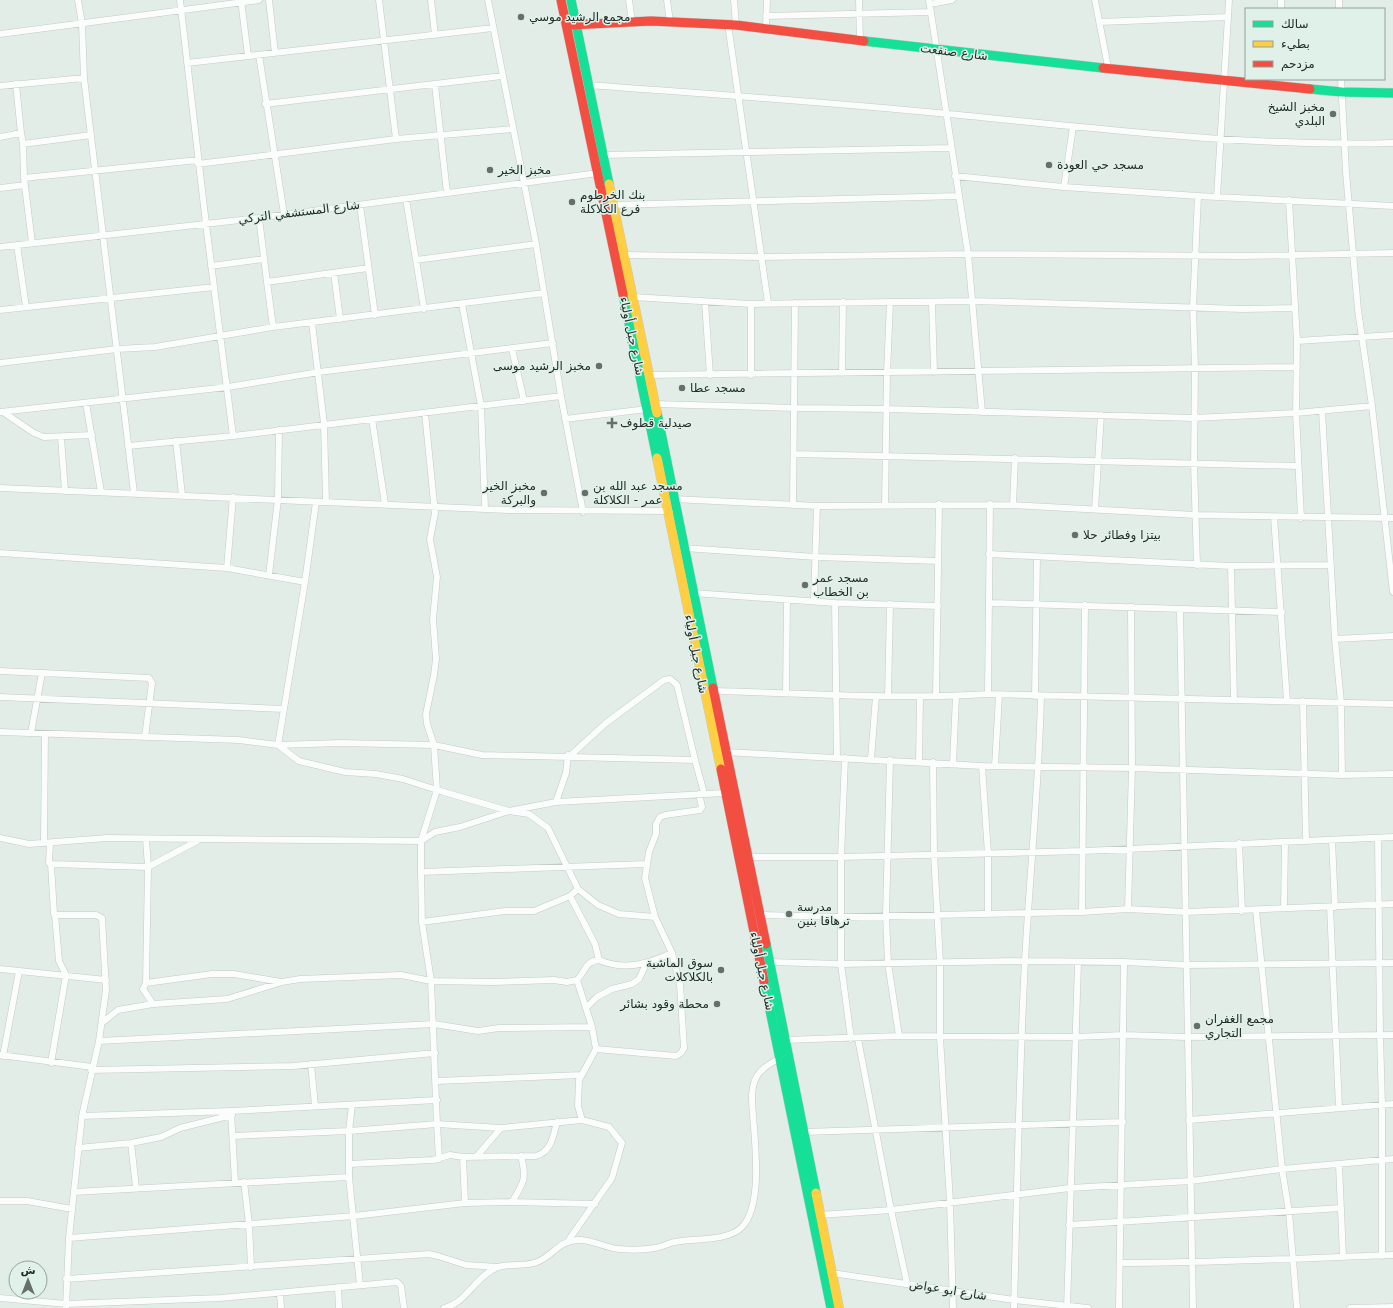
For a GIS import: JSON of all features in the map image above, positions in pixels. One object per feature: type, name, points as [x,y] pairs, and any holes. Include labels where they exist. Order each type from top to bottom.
[{"type":"main road","name":"شارع جبل أولياء","points":[[561,0],[598,173],[651,406],[674,499],[840,1308]]},
{"type":"main road","name":"شارع جبل أولياء","points":[[571,0],[648,375],[651,406],[667,511],[831,1308]]},
{"type":"main road","name":"شارع صنقعت","points":[[566,26],[576,24],[632,22],[732,25],[1224,80],[1275,82],[1342,92],[1393,93]]},
{"type":"street","points":[[78,0],[82,24],[84,78],[134,493]]},
{"type":"street","points":[[180,0],[198,162],[234,436]]},
{"type":"street","points":[[0,34],[82,24],[180,9],[259,0]]},
{"type":"street","points":[[269,0],[275,52]]},
{"type":"street","points":[[379,0],[396,139]]},
{"type":"street","points":[[431,0],[435,35]]},
{"type":"street","points":[[488,0],[536,244],[565,419],[583,512]]},
{"type":"street","points":[[629,0],[632,22]]},
{"type":"street","points":[[667,0],[670,22]]},
{"type":"street","points":[[734,0],[732,25],[739,96],[768,303]]},
{"type":"street","points":[[766,28],[767,0]]},
{"type":"street","points":[[859,0],[860,40]]},
{"type":"street","points":[[952,0],[930,2],[950,148],[968,254],[982,412]]},
{"type":"street","points":[[1095,0],[1108,67]]},
{"type":"street","points":[[1218,197],[1220,139],[1229,0]]},
{"type":"street","points":[[241,1],[248,56]]},
{"type":"street","points":[[766,16],[931,12]]},
{"type":"street","points":[[1100,22],[1228,17]]},
{"type":"street","points":[[187,63],[493,28]]},
{"type":"street","points":[[259,55],[265,104],[284,214]]},
{"type":"street","points":[[265,104],[502,76]]},
{"type":"street","points":[[0,86],[84,78]]},
{"type":"street","points":[[1341,80],[1348,202],[1362,337],[1372,406],[1393,592]]},
{"type":"street","points":[[16,84],[32,243]]},
{"type":"street","points":[[435,85],[447,193]]},
{"type":"street","points":[[588,85],[739,96],[1220,139],[1344,144],[1393,143]]},
{"type":"street","points":[[1064,187],[1073,127]]},
{"type":"street","points":[[0,188],[25,182],[95,172],[274,155],[396,139],[513,129]]},
{"type":"street","points":[[0,137],[21,133]]},
{"type":"street","points":[[23,144],[91,135]]},
{"type":"street","points":[[602,155],[950,148]]},
{"type":"street","name":"شارع المستشفي التركي","points":[[0,247],[259,218],[598,173]]},
{"type":"street","points":[[955,176],[1064,187],[1198,196],[1348,202],[1393,206]]},
{"type":"street","points":[[613,205],[959,196]]},
{"type":"street","points":[[1197,565],[1193,418],[1195,368],[1193,307],[1198,196]]},
{"type":"street","points":[[406,198],[424,309]]},
{"type":"street","points":[[1289,200],[1297,341],[1296,413],[1301,518]]},
{"type":"street","points":[[360,205],[374,315]]},
{"type":"street","points":[[259,218],[273,327]]},
{"type":"street","points":[[17,244],[26,307]]},
{"type":"street","points":[[416,260],[536,244]]},
{"type":"street","points":[[624,255],[761,257],[968,254],[1196,256],[1393,253]]},
{"type":"street","points":[[211,266],[264,259]]},
{"type":"street","points":[[267,282],[368,268]]},
{"type":"street","points":[[334,273],[340,320]]},
{"type":"street","points":[[0,310],[214,287]]},
{"type":"street","points":[[0,363],[117,348],[155,347],[273,327],[340,320],[544,293]]},
{"type":"street","points":[[632,297],[751,304],[972,301],[1193,307],[1295,308]]},
{"type":"street","points":[[705,302],[710,375]]},
{"type":"street","points":[[842,373],[843,302]]},
{"type":"street","points":[[885,505],[887,373],[890,302]]},
{"type":"street","points":[[932,302],[934,372]]},
{"type":"street","points":[[793,505],[796,374],[795,303]]},
{"type":"street","points":[[462,304],[481,406],[485,508]]},
{"type":"street","points":[[751,304],[751,375]]},
{"type":"street","points":[[312,323],[324,424],[326,502]]},
{"type":"street","points":[[1297,341],[1393,335]]},
{"type":"street","points":[[2,412],[228,387],[319,372],[553,343]]},
{"type":"street","points":[[512,348],[524,401]]},
{"type":"street","points":[[648,375],[1297,368]]},
{"type":"street","points":[[128,446],[234,436],[561,396]]},
{"type":"street","points":[[86,403],[101,492]]},
{"type":"street","points":[[565,419],[651,406],[887,408],[1193,418],[1296,413],[1372,406]]},
{"type":"street","points":[[1322,411],[1335,638],[1341,703],[1342,775]]},
{"type":"street","points":[[2,412],[40,436],[61,438],[92,436]]},
{"type":"street","points":[[425,413],[435,506],[435,519],[430,539],[437,577],[433,619],[436,659],[432,694],[426,714],[427,724],[434,745],[437,790],[421,841],[420,872],[422,922],[431,981],[434,1024],[439,1159]]},
{"type":"street","points":[[1095,509],[1101,415]]},
{"type":"street","points":[[372,419],[385,504]]},
{"type":"street","points":[[269,575],[278,499],[279,430]]},
{"type":"street","points":[[61,438],[65,491]]},
{"type":"street","points":[[176,441],[182,495]]},
{"type":"street","points":[[794,454],[1015,458],[1298,466]]},
{"type":"street","points":[[1014,505],[1015,458]]},
{"type":"street","points":[[0,488],[583,512],[667,511],[676,509]]},
{"type":"street","points":[[227,568],[233,497]]},
{"type":"street","points":[[674,499],[818,506],[990,504],[1195,515],[1301,518],[1393,518]]},
{"type":"street","points":[[278,745],[305,582],[316,502]]},
{"type":"street","points":[[936,696],[939,504]]},
{"type":"street","points":[[988,694],[990,504]]},
{"type":"street","points":[[814,601],[818,506]]},
{"type":"street","points":[[1274,517],[1288,701]]},
{"type":"street","points":[[684,548],[816,557],[938,562]]},
{"type":"street","points":[[0,553],[227,568],[305,582]]},
{"type":"street","points":[[989,554],[1197,565],[1331,565]]},
{"type":"street","points":[[1014,1308],[1018,1125],[1025,961],[1031,851],[1039,766],[1036,603],[1037,557]]},
{"type":"street","points":[[1231,566],[1234,700]]},
{"type":"street","points":[[693,593],[836,603],[938,606]]},
{"type":"street","points":[[786,692],[787,600]]},
{"type":"street","points":[[990,602],[1282,612]]},
{"type":"street","points":[[836,603],[837,758]]},
{"type":"street","points":[[888,696],[890,604]]},
{"type":"street","points":[[1082,912],[1084,851],[1083,768],[1085,605]]},
{"type":"street","points":[[1128,909],[1131,849],[1132,768],[1131,607]]},
{"type":"street","points":[[1180,609],[1184,770],[1186,1037],[1192,1218],[1193,1308]]},
{"type":"street","points":[[1335,638],[1393,636]]},
{"type":"street","points":[[0,671],[149,678],[152,683],[145,737]]},
{"type":"street","points":[[31,733],[42,673]]},
{"type":"street","points":[[556,802],[566,773],[569,755],[606,723],[664,680],[670,679],[677,685],[702,794],[702,807],[700,810],[672,813],[660,817],[646,864],[646,886],[655,917],[672,954],[680,984],[684,1048],[681,1053],[676,1056],[596,1049]]},
{"type":"street","points":[[713,691],[920,697],[988,694],[1393,704]]},
{"type":"street","points":[[995,766],[999,695]]},
{"type":"street","points":[[871,760],[876,696]]},
{"type":"street","points":[[953,763],[956,696]]},
{"type":"street","points":[[0,697],[284,709]]},
{"type":"street","points":[[919,762],[920,697]]},
{"type":"street","points":[[1303,701],[1306,841]]},
{"type":"street","points":[[0,732],[239,740],[278,745],[340,743],[434,745],[482,754],[569,755],[695,760]]},
{"type":"street","points":[[45,734],[47,843],[49,863],[51,864],[59,961],[66,975],[51,1062]]},
{"type":"street","points":[[278,745],[299,761],[345,772],[376,774],[403,779],[509,811],[529,814],[548,828],[578,889],[598,905],[609,911],[655,917]]},
{"type":"street","points":[[725,752],[953,763],[982,766],[1132,768],[1342,775],[1393,774]]},
{"type":"street","points":[[845,758],[841,857],[841,964],[854,1039],[876,1131],[907,1283]]},
{"type":"street","points":[[890,760],[889,855],[886,915],[888,963],[899,1036]]},
{"type":"street","points":[[933,762],[934,854],[940,962],[940,1037],[950,1202],[953,1308]]},
{"type":"street","points":[[982,766],[988,854],[988,913]]},
{"type":"street","points":[[0,838],[29,844],[107,838],[421,841],[435,832],[460,827],[509,811],[556,802],[622,800],[725,793]]},
{"type":"street","points":[[748,857],[988,854],[1393,837]]},
{"type":"street","points":[[1378,838],[1383,1161],[1382,1256]]},
{"type":"street","points":[[146,839],[148,867],[146,983],[143,989],[153,1004]]},
{"type":"street","points":[[51,864],[148,867],[199,840]]},
{"type":"street","points":[[1332,840],[1331,964],[1339,1107]]},
{"type":"street","points":[[1284,908],[1285,842]]},
{"type":"street","points":[[1240,843],[1242,911]]},
{"type":"street","points":[[420,872],[646,864]]},
{"type":"street","points":[[422,922],[505,911],[534,911],[570,896],[578,889]]},
{"type":"street","points":[[570,896],[595,944],[599,960]]},
{"type":"street","points":[[760,915],[841,917],[1082,912],[1128,909],[1185,912],[1393,904]]},
{"type":"street","points":[[1256,910],[1282,1169],[1289,1212],[1297,1308]]},
{"type":"street","points":[[55,915],[96,914],[102,918],[106,980],[103,1022],[82,1116],[78,1148],[69,1238],[66,1306]]},
{"type":"street","points":[[103,1022],[118,1010],[153,1004],[227,999],[282,982],[300,979],[401,975],[431,981],[491,982],[554,980],[567,982],[577,980],[592,960],[599,960],[611,965],[646,964],[672,954]]},
{"type":"street","points":[[770,962],[841,964],[1025,961],[1078,963],[1124,962],[1186,965],[1261,963],[1393,963]]},
{"type":"street","points":[[1119,1308],[1124,962]]},
{"type":"street","points":[[1067,1307],[1074,1037],[1078,963]]},
{"type":"street","points":[[587,1007],[597,997],[612,989],[632,984],[638,979],[646,964]]},
{"type":"street","points":[[0,969],[106,980]]},
{"type":"street","points":[[19,971],[2,1055],[92,1068],[311,1064],[435,1053]]},
{"type":"street","points":[[146,983],[212,974],[234,974],[282,982]]},
{"type":"street","points":[[577,980],[587,1007],[596,1049],[579,1080],[578,1106],[582,1120]]},
{"type":"street","points":[[99,1041],[434,1024],[478,1031],[499,1028],[592,1026]]},
{"type":"street","points":[[784,1040],[854,1039],[899,1036],[1074,1037],[1124,1035],[1186,1037],[1393,1035]]},
{"type":"street","points":[[66,1279],[429,1254],[466,1265],[499,1267],[538,1262],[559,1245],[579,1240],[590,1241],[608,1248],[619,1249],[655,1248],[674,1242],[722,1237],[735,1232],[743,1226],[751,1207],[756,1181],[752,1093],[756,1077],[767,1065],[780,1058]]},
{"type":"street","points":[[311,1064],[315,1106]]},
{"type":"street","points":[[437,1081],[582,1075]]},
{"type":"street","points":[[82,1116],[231,1113],[315,1106],[437,1100]]},
{"type":"street","points":[[1189,1120],[1339,1107],[1393,1104]]},
{"type":"street","points":[[352,1105],[349,1131],[348,1164],[360,1285]]},
{"type":"street","points":[[231,1113],[235,1182]]},
{"type":"street","points":[[78,1148],[131,1143],[161,1137],[180,1128],[231,1113]]},
{"type":"street","points":[[233,1136],[349,1131],[437,1124],[501,1128],[582,1120],[609,1128],[622,1143],[612,1178],[568,1242]]},
{"type":"street","points":[[348,1164],[439,1159],[450,1155],[463,1157],[536,1156],[544,1153],[550,1147],[557,1122]]},
{"type":"street","points":[[803,1132],[876,1131],[1122,1122]]},
{"type":"street","points":[[476,1157],[501,1128]]},
{"type":"street","points":[[131,1143],[136,1188]]},
{"type":"street","points":[[512,1202],[522,1184],[525,1173],[521,1156]]},
{"type":"street","points":[[463,1157],[465,1203]]},
{"type":"street","points":[[820,1215],[891,1210],[1070,1188],[1190,1181],[1282,1169],[1393,1159]]},
{"type":"street","points":[[1339,1165],[1343,1256]]},
{"type":"street","points":[[74,1192],[235,1182],[291,1182],[349,1177]]},
{"type":"street","points":[[244,1182],[249,1224],[251,1267]]},
{"type":"street","points":[[0,1201],[27,1201],[72,1209]]},
{"type":"street","points":[[69,1238],[354,1216],[465,1203],[512,1202],[595,1204]]},
{"type":"street","points":[[1069,1225],[1341,1208]]},
{"type":"street","points":[[1120,1263],[1193,1263],[1393,1255]]},
{"type":"street","points":[[444,1308],[455,1305],[463,1299],[476,1282],[499,1267]]},
{"type":"street","name":"شارع ابو عواض","points":[[832,1273],[1014,1300],[1067,1307],[1088,1308]]},
{"type":"street","points":[[0,1298],[66,1306],[220,1298],[360,1285],[400,1283],[404,1308]]},
{"type":"street","points":[[338,1287],[339,1308]]},
{"type":"street","points":[[280,1292],[281,1308]]},
{"type":"street","points":[[1350,1308],[1393,1307]]},
{"type":"traffic: fast","points":[[571,0],[609,184]]},
{"type":"traffic: fast","points":[[864,41],[1103,68]]},
{"type":"traffic: fast","points":[[1310,89],[1342,92],[1393,93]]},
{"type":"traffic: fast","points":[[623,294],[657,458]]},
{"type":"traffic: fast","points":[[657,413],[713,688]]},
{"type":"traffic: fast","points":[[766,944],[816,1193]]},
{"type":"traffic: fast","points":[[764,981],[831,1308]]},
{"type":"traffic: slow","points":[[609,184],[657,413]]},
{"type":"traffic: slow","points":[[657,458],[721,769]]},
{"type":"traffic: slow","points":[[816,1193],[839,1308]]},
{"type":"traffic: jam","points":[[561,0],[623,294]]},
{"type":"traffic: jam","points":[[570,25],[651,21],[736,25],[864,41]]},
{"type":"traffic: jam","points":[[1103,68],[1310,89]]},
{"type":"traffic: jam","points":[[713,688],[766,944]]},
{"type":"traffic: jam","points":[[721,769],[764,981]]},
{"type":"place","name":"مجمع الرشيد موسي","points":[[521,17]]},
{"type":"place","name":"مخبز الشيخ البلدي","points":[[1333,114]]},
{"type":"place","name":"مسجد حي العودة","points":[[1049,165]]},
{"type":"place","name":"مخبز الخير","points":[[490,170]]},
{"type":"place","name":"بنك الخرطوم فرع الكلاكلة","points":[[572,202]]},
{"type":"place","name":"مخبز الرشيد موسى","points":[[599,366]]},
{"type":"place","name":"مسجد عطا","points":[[682,388]]},
{"type":"place","name":"صيدلية قطوف","points":[[612,423]]},
{"type":"place","name":"مخبز الخير والبركة","points":[[544,493]]},
{"type":"place","name":"مسجد عبد الله بن عمر - الكلاكلة","points":[[585,493]]},
{"type":"place","name":"بيتزا وفطائر حلا","points":[[1075,535]]},
{"type":"place","name":"مسجد عمر بن الخطاب","points":[[805,585]]},
{"type":"place","name":"مدرسة ترهاقا بنين","points":[[789,914]]},
{"type":"place","name":"سوق الماشية بالكلاكلات","points":[[721,970]]},
{"type":"place","name":"محطة وقود بشائر","points":[[717,1004]]},
{"type":"place","name":"مجمع الغفران التجاري","points":[[1197,1026]]}]
